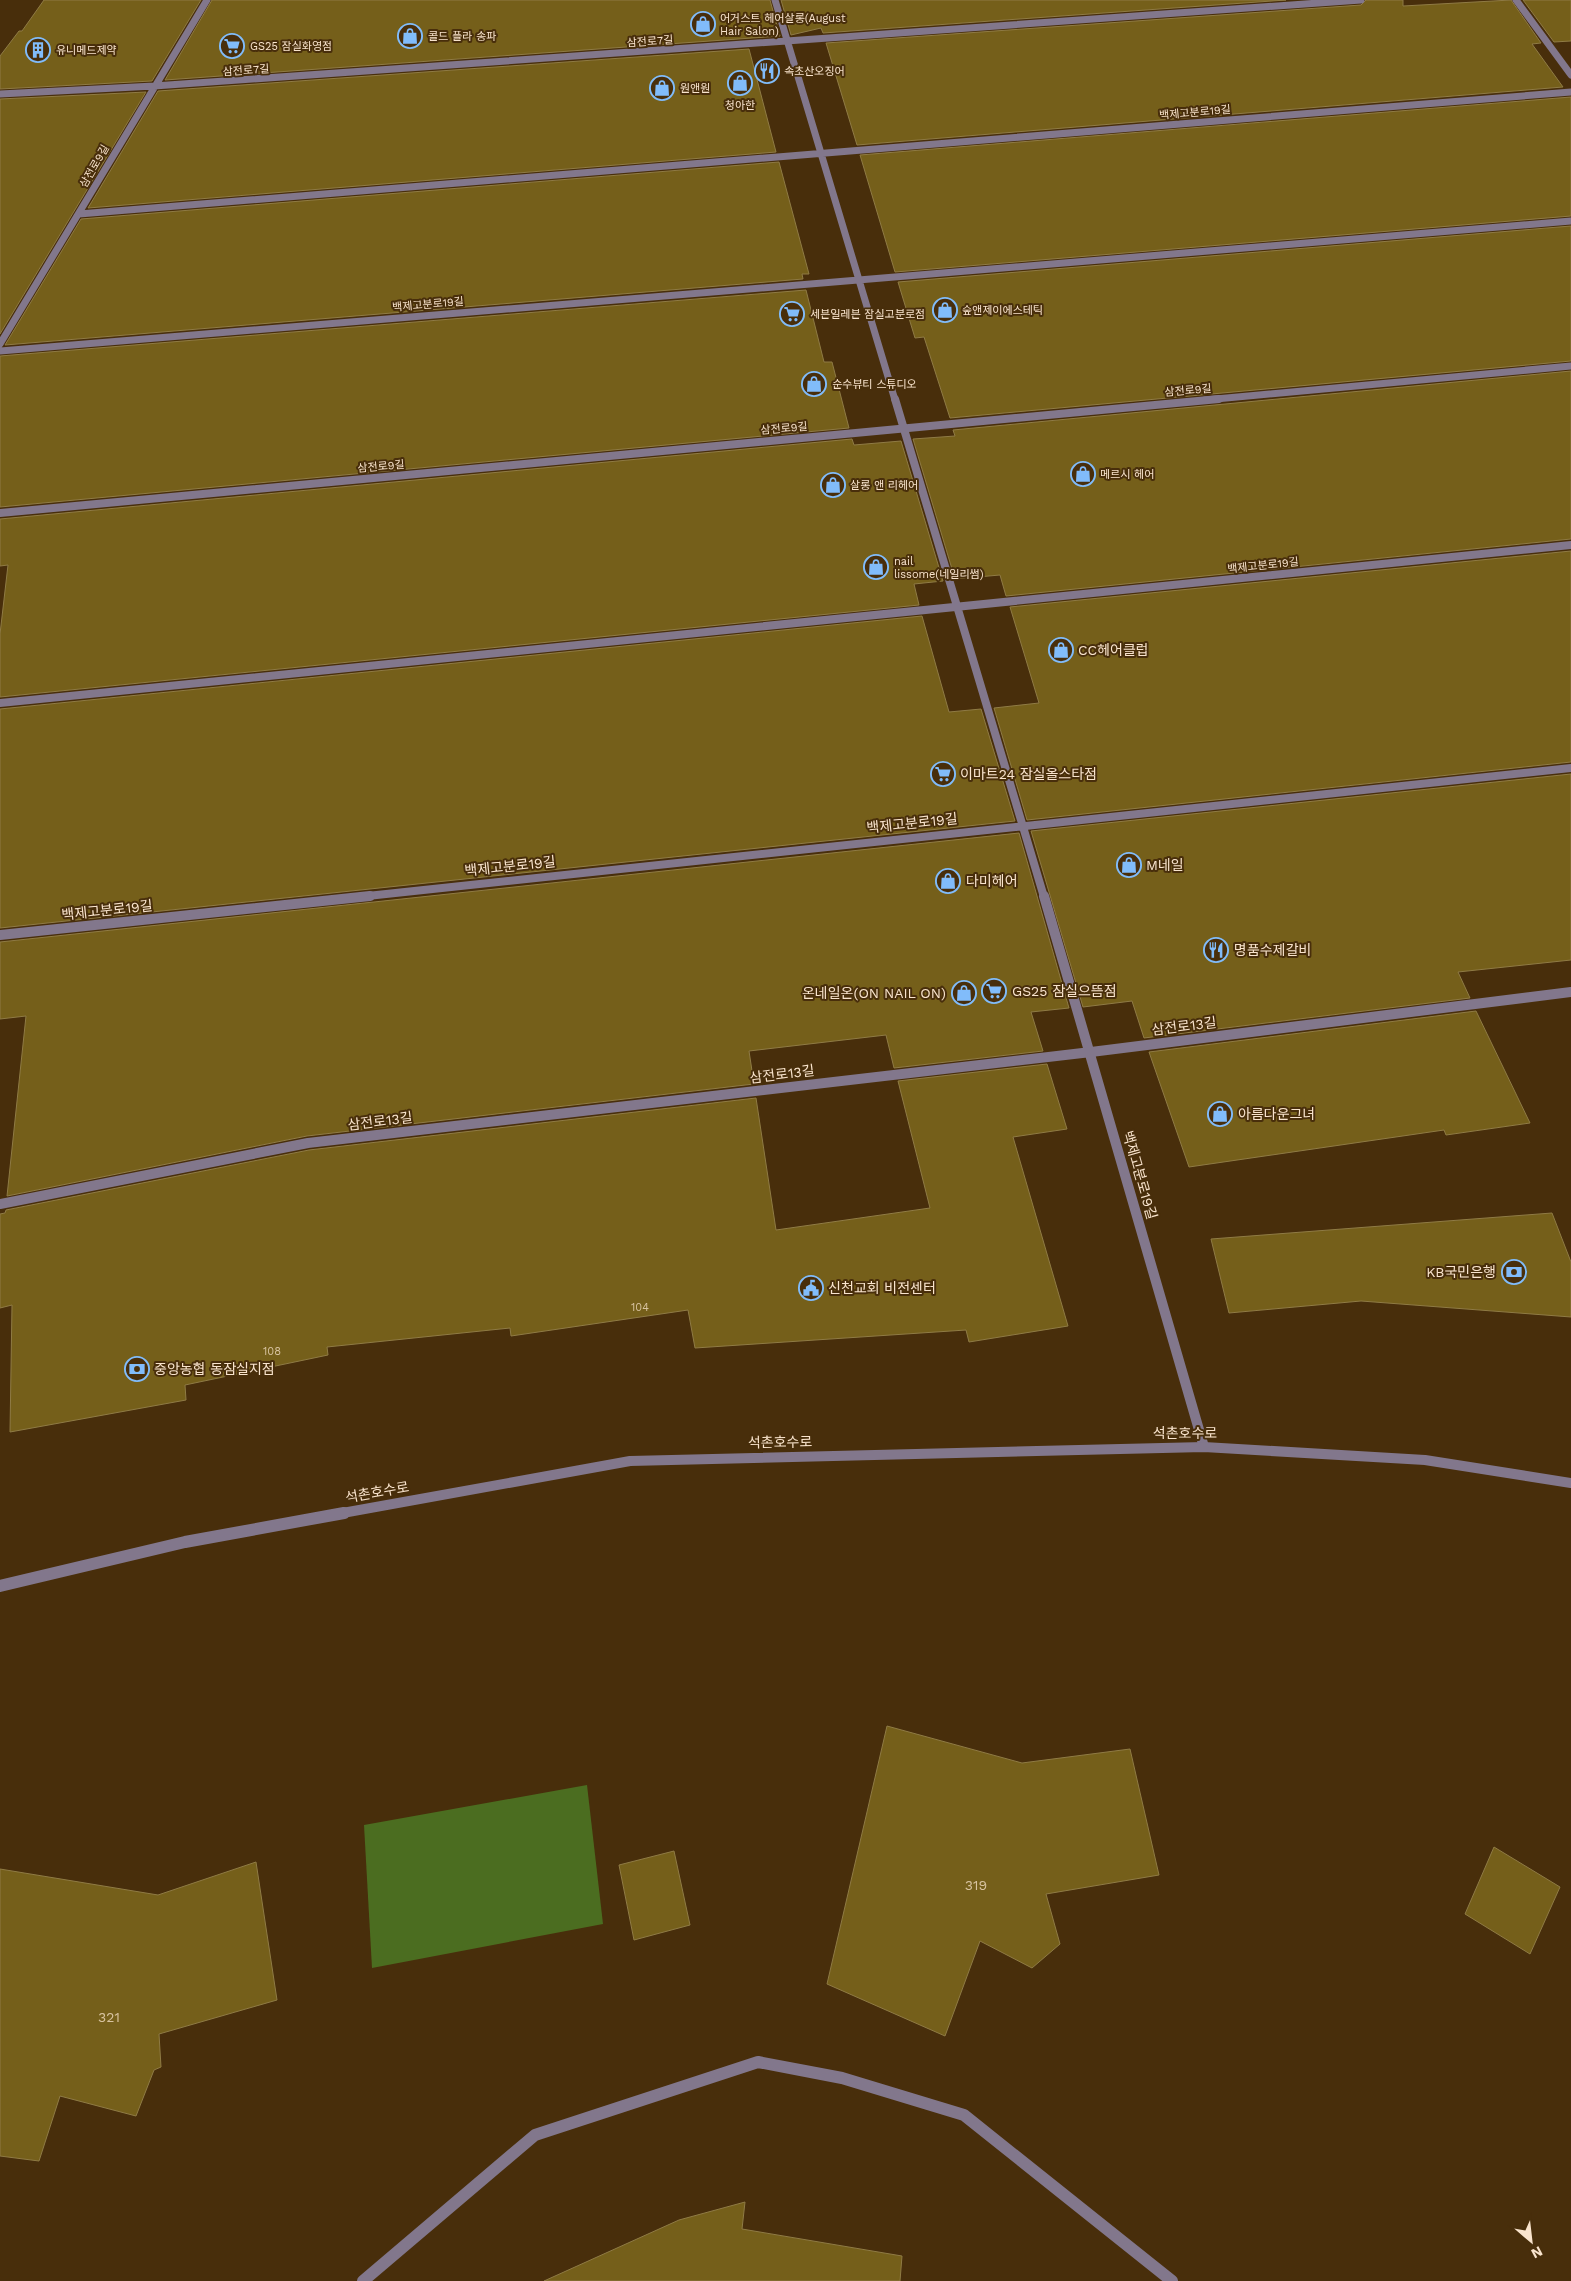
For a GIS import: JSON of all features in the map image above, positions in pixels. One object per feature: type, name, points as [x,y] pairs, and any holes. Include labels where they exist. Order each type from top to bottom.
[{"type":"street","name":"삼전로9길","points":[[0,344],[154,86],[208,0]]},
{"type":"street","name":"백제고분로19길","points":[[775,0],[1091,1052],[1204,1447]]},
{"type":"street","name":"삼전로7길","points":[[0,94],[154,86],[1361,0]]},
{"type":"street","points":[[1516,0],[1571,75]]},
{"type":"street","name":"백제고분로19길","points":[[79,214],[1571,92]]},
{"type":"street","name":"백제고분로19길","points":[[0,351],[1571,221]]},
{"type":"street","name":"삼전로9길","points":[[0,513],[1571,366]]},
{"type":"street","name":"백제고분로19길","points":[[0,703],[1571,545]]},
{"type":"street","name":"백제고분로19길","points":[[0,935],[1571,768]]},
{"type":"street","name":"삼전로13길","points":[[0,1204],[308,1143],[1091,1052],[1571,992]]},
{"type":"street","name":"석촌호수로","points":[[0,1586],[185,1542],[630,1461],[1204,1447],[1425,1460],[1571,1483]]},
{"type":"street","points":[[363,2281],[535,2136],[758,2062],[842,2078],[964,2115],[1172,2281]]},
{"type":"shaded area","points":[[587,1785],[603,1924],[372,1968],[364,1825]]},
{"type":"building","points":[[44,0],[201,0],[152,81],[0,89],[0,56],[19,31],[22,31]]},
{"type":"building","points":[[212,0],[770,0],[780,36],[165,80]]},
{"type":"building","points":[[781,0],[1286,0],[823,33],[821,28],[791,35]]},
{"type":"building","points":[[1366,0],[1403,0],[1403,6],[1511,0],[1541,43],[1532,44],[1563,87],[857,145],[826,43],[1361,5]]},
{"type":"building","points":[[1523,0],[1571,0],[1571,41],[1554,42]]},
{"type":"building","points":[[749,49],[776,152],[88,208],[158,91]]},
{"type":"building","points":[[146,92],[0,334],[0,99]]},
{"type":"building","points":[[1571,97],[1571,216],[895,272],[860,155]]},
{"type":"building","points":[[779,162],[809,274],[802,274],[803,279],[5,345],[81,219]]},
{"type":"building","points":[[1571,226],[1571,361],[950,418],[924,337],[915,338],[898,282]]},
{"type":"building","points":[[806,290],[824,362],[832,362],[849,428],[0,507],[0,356]]},
{"type":"building","points":[[1571,371],[1571,539],[1006,596],[1000,575],[955,579],[913,439],[955,436],[953,430]]},
{"type":"building","points":[[852,439],[854,445],[901,441],[943,581],[914,584],[919,605],[0,697],[0,634],[8,565],[0,566],[0,519]]},
{"type":"building","points":[[1571,551],[1571,762],[1027,820],[994,708],[1039,703],[1010,607]]},
{"type":"building","points":[[922,616],[949,712],[981,709],[1015,821],[0,928],[0,709]]},
{"type":"building","points":[[1571,774],[1571,960],[1458,972],[1470,998],[1144,1038],[1132,1001],[1083,1007],[1031,831]]},
{"type":"building","points":[[1019,833],[1069,1008],[1031,1012],[1043,1051],[894,1068],[886,1035],[749,1051],[754,1084],[307,1136],[7,1196],[26,1016],[0,1019],[0,942]]},
{"type":"building","points":[[1476,1011],[1530,1123],[1446,1135],[1444,1130],[1189,1167],[1149,1052]]},
{"type":"building","points":[[1047,1064],[1067,1129],[1013,1137],[1068,1326],[969,1342],[966,1330],[695,1348],[688,1310],[511,1336],[510,1328],[327,1347],[328,1355],[185,1385],[186,1400],[10,1432],[12,1305],[0,1308],[0,1214],[5,1213],[6,1210],[309,1150],[756,1098],[776,1230],[930,1208],[898,1081]]},
{"type":"building","points":[[1552,1213],[1571,1262],[1571,1317],[1361,1301],[1229,1313],[1211,1239]]},
{"type":"building","points":[[887,1726],[1022,1763],[1130,1749],[1159,1875],[1046,1894],[1060,1944],[1032,1968],[980,1941],[945,2036],[827,1984]]},
{"type":"building","points":[[1494,1847],[1560,1887],[1530,1954],[1465,1914]]},
{"type":"building","points":[[674,1851],[690,1925],[634,1940],[619,1865]]},
{"type":"building","points":[[256,1862],[277,2000],[159,2034],[161,2067],[154,2070],[136,2116],[60,2096],[39,2161],[0,2156],[0,1869],[158,1895]]},
{"type":"building","points":[[745,2202],[742,2229],[902,2256],[900,2281],[544,2281],[679,2220]]},
{"type":"place","name":"어거스트 헤어살롱(August Hair Salon)","points":[[703,24]]},
{"type":"place","name":"콜드 플라 송파","points":[[410,36]]},
{"type":"place","name":"GS25 잠실화영점","points":[[232,46]]},
{"type":"place","name":"유니메드제약","points":[[38,50]]},
{"type":"place","name":"속초산오징어","points":[[767,71]]},
{"type":"place","name":"청아한","points":[[740,83]]},
{"type":"place","name":"원앤원","points":[[662,88]]},
{"type":"place","name":"숲앤제이에스테틱","points":[[945,310]]},
{"type":"place","name":"세븐일레븐 잠실고분로점","points":[[792,314]]},
{"type":"place","name":"순수뷰티 스튜디오","points":[[814,384]]},
{"type":"place","name":"메르시 헤어","points":[[1083,474]]},
{"type":"place","name":"살롱 앤 리헤어","points":[[833,485]]},
{"type":"place","name":"nail lissome(네일리썸)","points":[[876,567]]},
{"type":"place","name":"CC헤어클럽","points":[[1061,650]]},
{"type":"place","name":"이마트24 잠실올스타점","points":[[943,774]]},
{"type":"place","name":"M네일","points":[[1129,865]]},
{"type":"place","name":"다미헤어","points":[[948,881]]},
{"type":"place","name":"명품수제갈비","points":[[1216,950]]},
{"type":"place","name":"GS25 잠실으뜸점","points":[[994,991]]},
{"type":"place","name":"온네일온(ON NAIL ON)","points":[[964,993]]},
{"type":"place","name":"아름다운그녀","points":[[1220,1114]]},
{"type":"place","name":"KB국민은행","points":[[1514,1272]]},
{"type":"place","name":"신천교회 비전센터","points":[[811,1288]]},
{"type":"place","name":"중앙농협 동잠실지점","points":[[137,1369]]}]
